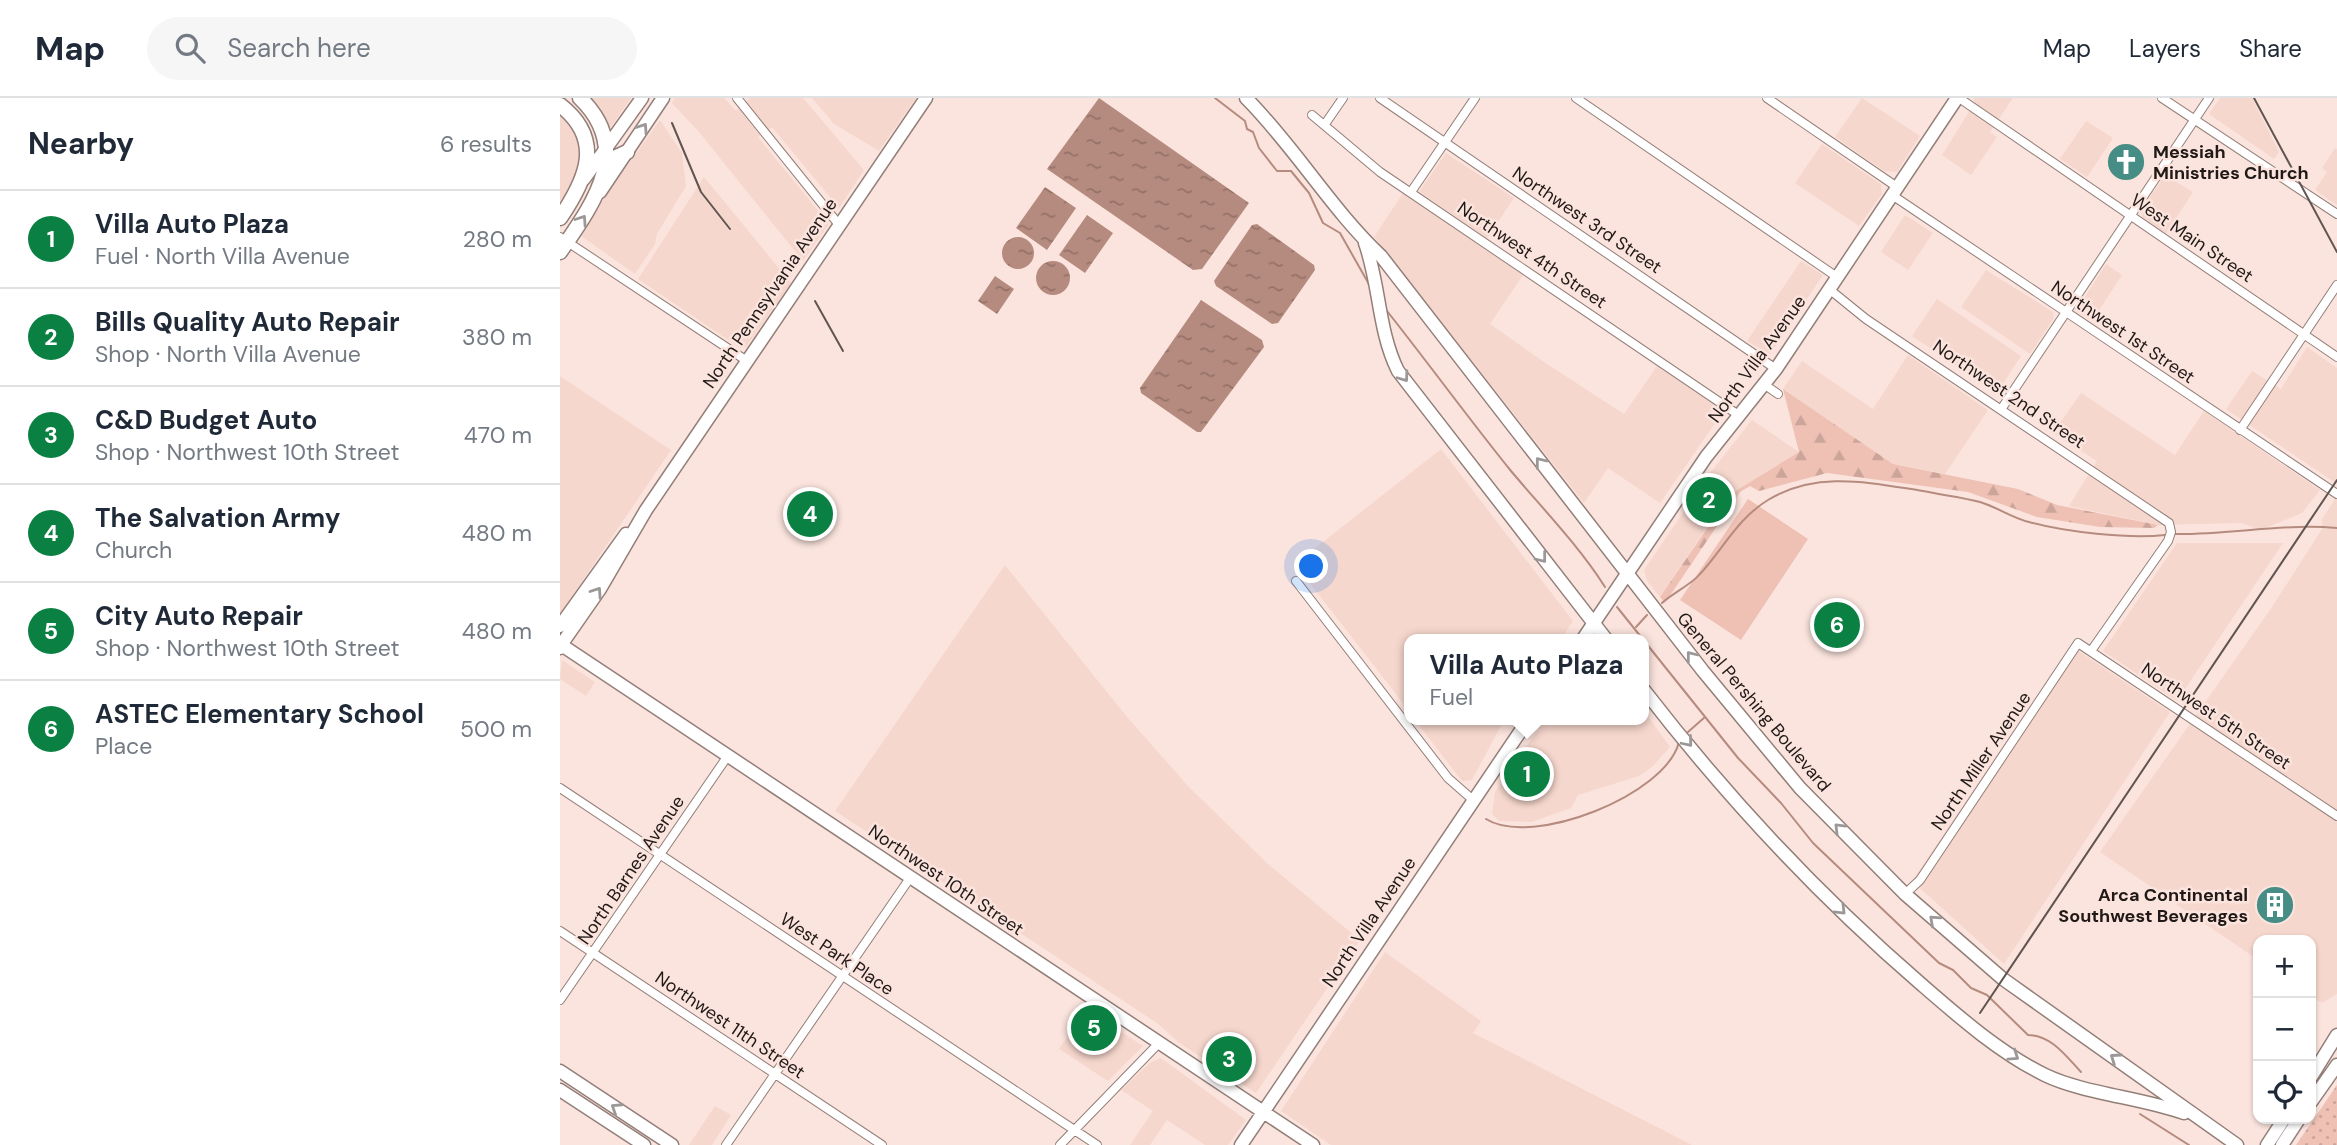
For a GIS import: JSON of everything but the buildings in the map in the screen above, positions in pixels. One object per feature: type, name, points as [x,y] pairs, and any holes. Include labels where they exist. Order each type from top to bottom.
[{"type":"main road","points":[[580,98],[600,126],[600,157],[604,178],[596,198]]},
{"type":"main road","points":[[560,218],[584,179],[642,98]]},
{"type":"main road","points":[[562,243],[596,198],[663,98]]},
{"type":"main road","name":"North Pennsylvania Avenue","points":[[560,626],[646,510],[926,98]]},
{"type":"main road","name":"General Pershing Boulevard","points":[[1246,98],[1288,142],[1363,240],[1381,256],[1627,574],[1800,788],[1905,894],[2003,979],[2191,1115],[2237,1145]]},
{"type":"main road","name":"North Villa Avenue","points":[[1587,634],[1706,457],[1765,385],[1958,98]]},
{"type":"main road","points":[[560,106],[579,126],[600,157]]},
{"type":"main road","points":[[600,157],[627,152]]},
{"type":"main road","name":"General Pershing Boulevard","points":[[1363,240],[1378,292],[1388,348],[1398,371],[1602,634]]},
{"type":"main road","points":[[1378,292],[1390,283],[1404,285]]},
{"type":"main road","name":"North Pennsylvania Avenue","points":[[560,645],[606,579],[646,510]]},
{"type":"main road","name":"Northwest 10th Street","points":[[560,645],[1313,1145]]},
{"type":"main road","name":"General Pershing Boulevard","points":[[1649,696],[1757,825],[1793,862],[1895,961],[1981,1033],[2028,1065],[2059,1081],[2142,1100],[2191,1115]]},
{"type":"main road","name":"North Villa Avenue","points":[[1241,1145],[1525,725]]},
{"type":"main road","points":[[2316,1068],[2337,1035]]},
{"type":"main road","points":[[2316,1095],[2337,1065]]},
{"type":"main road","points":[[560,1071],[672,1145]]},
{"type":"main road","points":[[560,1090],[644,1145]]},
{"type":"main road","points":[[2267,1145],[2281,1124]]},
{"type":"main road","points":[[2282,1145],[2296,1124]]},
{"type":"street","points":[[737,98],[839,226]]},
{"type":"street","points":[[1325,124],[1343,98]]},
{"type":"street","name":"Northwest 3rd Street","points":[[1380,98],[1776,369]]},
{"type":"street","points":[[1411,192],[1475,98]]},
{"type":"street","points":[[1576,98],[1837,277]]},
{"type":"street","name":"Northwest 1st Street","points":[[1767,98],[2066,312],[2337,494]]},
{"type":"street","name":"West Main Street","points":[[1958,98],[2337,357]]},
{"type":"street","points":[[2162,98],[2337,214]]},
{"type":"street","points":[[2002,408],[2209,98]]},
{"type":"street","name":"Northwest 4th Street","points":[[1312,115],[1380,172],[1740,415]]},
{"type":"street","points":[[562,243],[747,361]]},
{"type":"street","points":[[2240,430],[2337,285]]},
{"type":"street","name":"Northwest 2nd Street","points":[[1829,289],[1866,319],[2160,514],[2171,529],[2091,651]]},
{"type":"street","points":[[1765,385],[1778,394]]},
{"type":"street","points":[[1296,581],[1404,721]]},
{"type":"street","name":"Northwest 5th Street","points":[[2078,643],[2337,816]]},
{"type":"street","name":"North Miller Avenue","points":[[1905,894],[1920,880],[2078,643]]},
{"type":"street","points":[[1407,725],[1448,778],[1473,800]]},
{"type":"street","name":"North Barnes Avenue","points":[[560,1000],[727,757]]},
{"type":"street","name":"West Park Place","points":[[560,788],[1097,1145]]},
{"type":"street","points":[[726,1145],[910,878]]},
{"type":"street","name":"Northwest 11th Street","points":[[560,932],[882,1145]]},
{"type":"street","points":[[1060,1145],[1158,1043]]},
{"type":"shaded area","points":[[590,98],[631,98],[608,131]]},
{"type":"shaded area","points":[[675,98],[724,98],[736,111],[750,98],[803,98],[864,170],[839,208],[772,127],[758,137],[829,224],[803,261],[699,132],[672,103]]},
{"type":"shaded area","points":[[812,98],[916,98],[879,151],[834,124]]},
{"type":"shaded area","points":[[1862,98],[1920,136],[1897,172],[1884,171],[1835,137]]},
{"type":"shaded area","points":[[1973,98],[2013,98],[1990,132],[1997,137],[1971,175],[1942,155],[1975,102]]},
{"type":"shaded area","points":[[2220,98],[2252,98],[2279,152],[2274,159],[2209,114]]},
{"type":"shaded area","points":[[560,115],[573,130],[581,152],[576,178],[560,205]]},
{"type":"shaded area","points":[[660,120],[682,153],[686,186],[657,234],[655,244],[635,274],[581,236],[586,223]]},
{"type":"shaded area","points":[[2086,121],[2113,138],[2087,177],[2060,159]]},
{"type":"shaded area","points":[[1822,144],[1881,184],[1882,194],[1859,226],[1795,183]]},
{"type":"shaded area","points":[[2335,148],[2337,205],[2315,190],[2327,172],[2322,168]]},
{"type":"shaded area","points":[[1446,153],[1514,198],[1487,238],[1419,192]]},
{"type":"shaded area","points":[[2165,175],[2193,192],[2166,234],[2142,217],[2143,207]]},
{"type":"shaded area","points":[[704,177],[791,283],[746,347],[740,348],[638,279]]},
{"type":"shaded area","points":[[1403,193],[1523,275],[1490,324],[1544,362],[1624,414],[1657,366],[1719,408],[1720,416],[1660,503],[1608,468],[1584,503],[1374,237]]},
{"type":"shaded area","points":[[1905,215],[1933,233],[1908,270],[1881,252]]},
{"type":"shaded area","points":[[1801,261],[1823,275],[1770,354],[1747,341]]},
{"type":"shaded area","points":[[2106,264],[2122,275],[2092,321],[2076,311]]},
{"type":"shaded area","points":[[1986,270],[2053,312],[2054,318],[2030,354],[1961,307]]},
{"type":"shaded area","points":[[1937,299],[2021,356],[1997,393],[1912,336]]},
{"type":"shaded area","points":[[2307,347],[2337,368],[2337,484],[2226,409],[2252,371],[2281,389]]},
{"type":"shaded area","points":[[1908,355],[1988,410],[1945,474],[1893,464],[1783,389],[1802,361],[1873,409]]},
{"type":"shaded area","points":[[560,376],[671,450],[560,614]]},
{"type":"shaded area","points":[[2081,393],[2175,455],[2204,411],[2320,490],[2302,513],[2261,530],[2241,523],[2158,525],[2069,506],[2097,461],[2053,433]]},
{"type":"shaded area","points":[[1752,420],[1799,452],[1737,490],[1718,511],[1660,597],[1647,581],[1644,570],[1710,473]]},
{"type":"shaded area","points":[[1441,449],[1573,621],[1564,634],[1404,634],[1404,704],[1295,564]]},
{"type":"shaded area","points":[[2337,496],[2337,994],[2322,1003],[2316,999],[2316,935],[2253,935],[2253,957],[2100,852],[2272,607],[2322,529],[2322,519]]},
{"type":"shaded area","points":[[2177,543],[2283,543],[2177,701],[2103,651]]},
{"type":"shaded area","points":[[1005,565],[1127,717],[1189,787],[1268,864],[1360,940],[1256,1093],[1178,1042],[1157,1023],[835,811]]},
{"type":"shaded area","points":[[2071,646],[2170,712],[2004,964],[1912,881]]},
{"type":"shaded area","points":[[562,660],[595,682],[586,696],[560,679]]},
{"type":"shaded area","points":[[1649,718],[1670,747],[1652,767],[1639,776],[1578,795],[1571,808],[1532,822],[1499,821],[1492,814],[1495,792],[1542,725],[1649,725]]},
{"type":"shaded area","points":[[1419,725],[1501,725],[1472,780],[1462,781]]},
{"type":"shaded area","points":[[1385,952],[1481,1021],[1473,1033],[1692,1145],[1331,1145],[1281,1111]]},
{"type":"shaded area","points":[[1086,1009],[1143,1046],[1108,1081],[1059,1049]]},
{"type":"shaded area","points":[[1161,1058],[1246,1120],[1228,1145],[1205,1145],[1167,1120],[1150,1145],[1130,1145],[1153,1111],[1121,1090],[1151,1062]]},
{"type":"shaded area","points":[[715,1106],[731,1115],[712,1145],[689,1145]]},
{"type":"green space","points":[[1783,389],[1893,464],[2018,489],[2057,505],[2158,525],[2154,528],[2100,527],[2037,517],[1968,492],[1827,473],[1759,491],[1750,486],[1740,492],[1665,603],[1660,597],[1719,511],[1737,490],[1799,452]]},
{"type":"green space","points":[[1748,499],[1808,539],[1741,640],[1680,600]]},
{"type":"green space","points":[[2337,1085],[2337,1145],[2296,1145],[2310,1124],[2316,1124],[2316,1116]]},
{"type":"water","points":[[1099,98],[1249,203],[1202,269],[1193,270],[1047,169]]},
{"type":"water","points":[[1045,187],[1076,208],[1047,250],[1016,228]]},
{"type":"water","points":[[1087,215],[1113,233],[1085,273],[1059,255]]},
{"type":"water","points":[[1257,224],[1314,265],[1315,270],[1278,323],[1272,324],[1216,286],[1214,281],[1252,225]]},
{"type":"water","points":[[1018,237],[1029,242],[1034,253],[1029,264],[1018,269],[1007,264],[1002,253],[1007,242]]},
{"type":"water","points":[[1053,261],[1065,266],[1070,278],[1065,290],[1053,295],[1041,290],[1036,278],[1041,266]]},
{"type":"water","points":[[995,276],[1014,289],[997,314],[978,301]]},
{"type":"water","points":[[1201,300],[1262,340],[1264,347],[1201,432],[1197,432],[1141,393],[1140,388]]},
{"type":"waterway","points":[[1215,98],[1245,121],[1259,148],[1277,171],[1291,171],[1309,193],[1323,223],[1340,233],[1370,286]]},
{"type":"waterway","points":[[1387,311],[1511,471],[1584,557],[1605,587]]},
{"type":"waterway","points":[[1662,603],[1697,578],[1739,525],[1757,507],[1787,491],[1825,482],[1864,482],[1966,499],[1986,504],[2023,520],[2060,529],[2097,534],[2165,535]]},
{"type":"waterway","points":[[2174,534],[2297,527],[2337,528]]},
{"type":"waterway","points":[[1617,607],[1639,634]]},
{"type":"waterway","points":[[1636,627],[1647,615]]},
{"type":"waterway","points":[[1649,647],[1738,758],[1781,803],[1813,843],[1939,963],[1953,970],[1971,988],[1987,995],[2028,1035],[2051,1042],[2081,1072]]},
{"type":"waterway","points":[[1688,732],[1705,717]]},
{"type":"waterway","points":[[1486,819],[1507,826],[1534,827],[1595,811],[1650,780],[1669,762],[1679,742]]},
{"type":"waterway","points":[[2140,1114],[2189,1145]]},
{"type":"railway","points":[[2254,98],[2337,252]]},
{"type":"railway","points":[[672,123],[701,192],[730,229]]},
{"type":"railway","points":[[815,301],[843,351]]},
{"type":"railway","points":[[1980,1013],[2337,480]]},
{"type":"place","name":"Messiah Ministries Church","points":[[2126,162]]},
{"type":"place","name":"Bills Quality Auto Repair","points":[[1709,500]]},
{"type":"place","name":"The Salvation Army","points":[[810,514]]},
{"type":"place","name":"ASTEC Elementary School","points":[[1837,625]]},
{"type":"place","name":"Villa Auto Plaza","points":[[1527,774]]},
{"type":"place","name":"Arca Continental Southwest Beverages","points":[[2275,905]]},
{"type":"place","name":"City Auto Repair","points":[[1094,1028]]},
{"type":"place","name":"C&D Budget Auto","points":[[1229,1059]]}]
